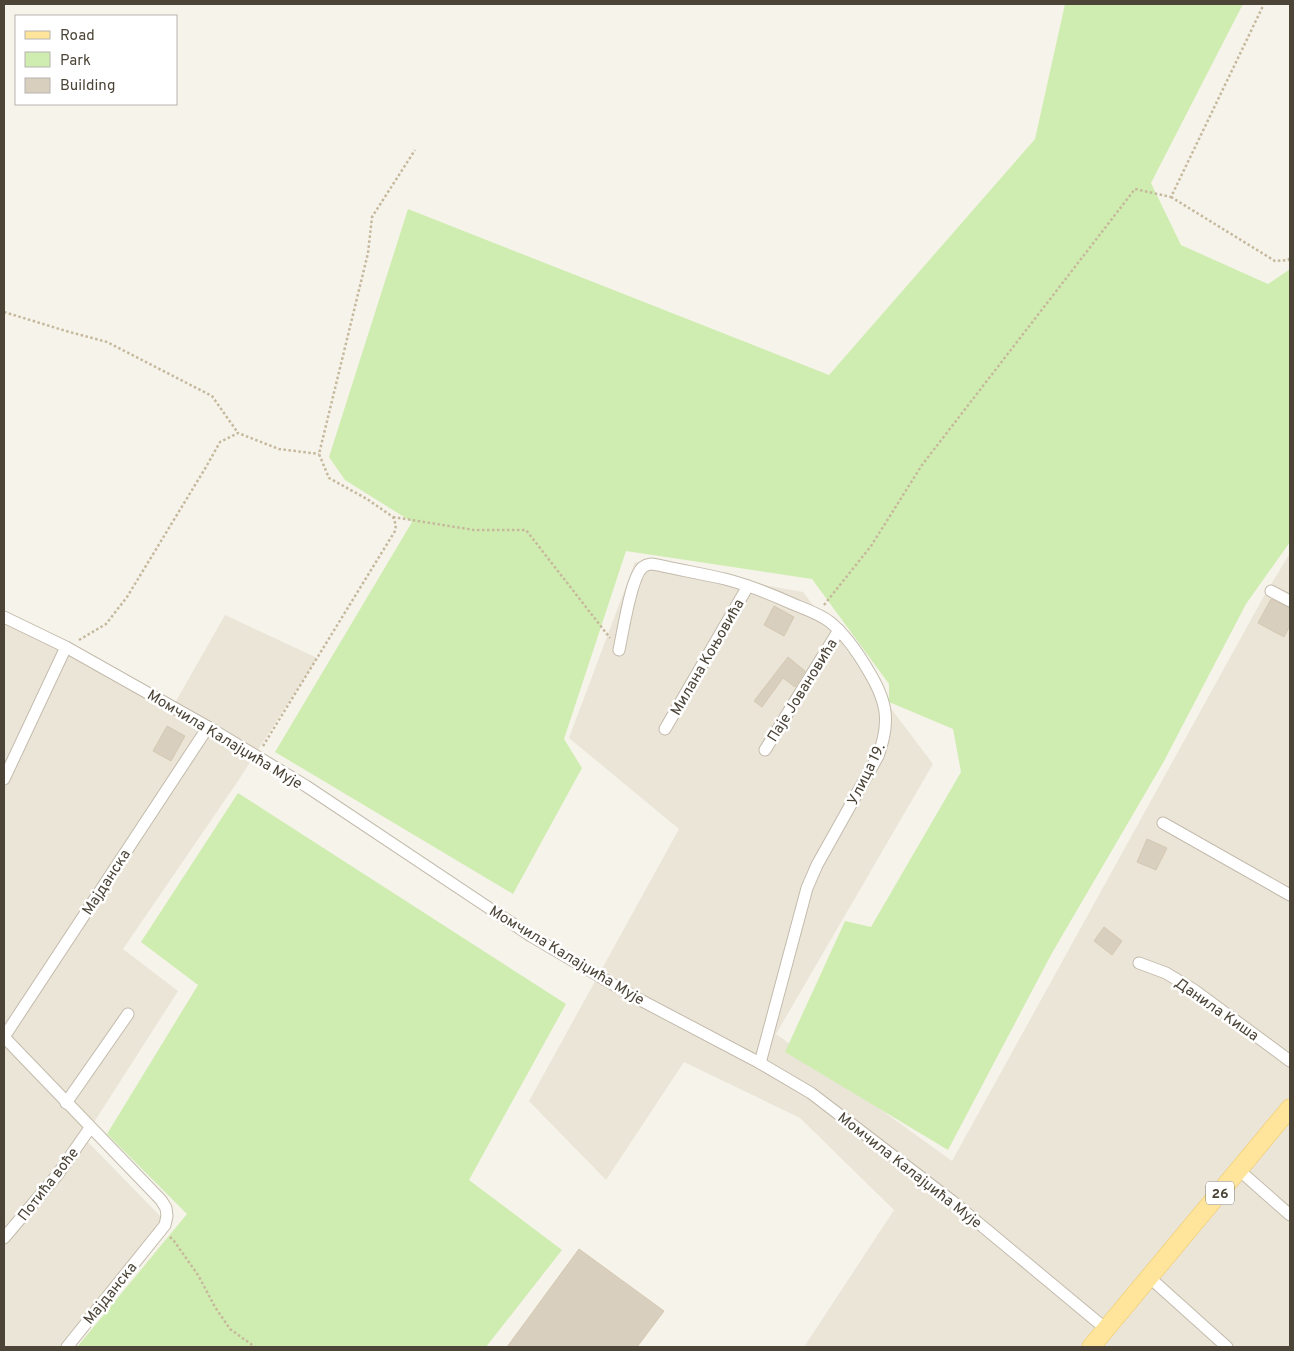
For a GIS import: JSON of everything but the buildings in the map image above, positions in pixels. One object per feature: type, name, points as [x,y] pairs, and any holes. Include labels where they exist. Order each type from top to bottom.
[{"type":"main road","name":"26","points":[[1091,1347],[1290,1108]]},
{"type":"street","name":"Улица 19.","points":[[619,650],[635,579],[643,567],[650,564],[724,579],[748,586],[829,621],[839,630],[859,655],[882,696],[885,712],[885,730],[878,756],[817,865],[807,888],[760,1063]]},
{"type":"street","name":"Милана Коњовића","points":[[665,729],[748,586]]},
{"type":"street","points":[[1271,591],[1290,601]]},
{"type":"street","name":"Момчила Калајџића Мује","points":[[4,617],[66,647],[208,727],[306,786],[531,936],[631,995],[760,1063],[811,1093],[944,1195],[1106,1329]]},
{"type":"street","name":"Паје Јовановића","points":[[765,750],[839,630]]},
{"type":"street","points":[[4,779],[66,647]]},
{"type":"street","name":"Мајданска","points":[[67,1347],[166,1225],[166,1208],[161,1200],[4,1037],[208,727]]},
{"type":"street","points":[[1163,823],[1290,895]]},
{"type":"street","name":"Данила Киша","points":[[1139,964],[1166,973],[1194,990],[1290,1062]]},
{"type":"street","points":[[66,1103],[128,1014]]},
{"type":"street","name":"Потића воће","points":[[4,1238],[58,1174],[90,1128]]},
{"type":"street","points":[[1239,1170],[1290,1215]]},
{"type":"street","points":[[1149,1277],[1227,1347]]},
{"type":"path","points":[[1171,197],[1264,4]]},
{"type":"path","points":[[415,150],[372,217],[368,253],[319,454],[329,478],[367,499],[393,517],[474,530],[526,530],[619,650]]},
{"type":"path","points":[[816,614],[872,546],[922,465],[1135,189],[1171,197],[1275,261],[1288,260],[1290,258]]},
{"type":"path","points":[[4,312],[108,342],[212,396],[238,433],[279,449],[319,454]]},
{"type":"path","points":[[66,647],[106,624],[127,597],[220,442],[238,433]]},
{"type":"path","points":[[257,756],[395,531],[396,525],[393,517]]},
{"type":"path","points":[[162,1230],[174,1241],[198,1275],[215,1307],[230,1329],[255,1347]]},
{"type":"shaded area","points":[[1290,553],[1290,1347],[804,1347],[894,1210],[800,1118],[684,1062],[606,1180],[529,1101],[679,829],[569,738],[635,562],[803,592],[933,764],[776,1034],[952,1161],[1264,596]]},
{"type":"shaded area","points":[[225,615],[317,658],[238,781],[123,949],[178,991],[84,1138],[162,1218],[68,1347],[4,1347],[4,619],[172,708]]},
{"type":"green space","points":[[1065,4],[1243,4],[1151,183],[1181,245],[1268,284],[1290,269],[1290,542],[1246,604],[1163,763],[1052,953],[948,1150],[785,1052],[845,921],[871,927],[961,772],[953,729],[889,702],[889,684],[812,579],[626,551],[564,739],[582,768],[513,894],[275,752],[412,522],[345,480],[329,457],[408,209],[829,375],[1035,139]]},
{"type":"green space","points":[[238,793],[566,1004],[469,1180],[562,1250],[486,1347],[77,1347],[187,1214],[107,1134],[198,985],[141,942]]}]
